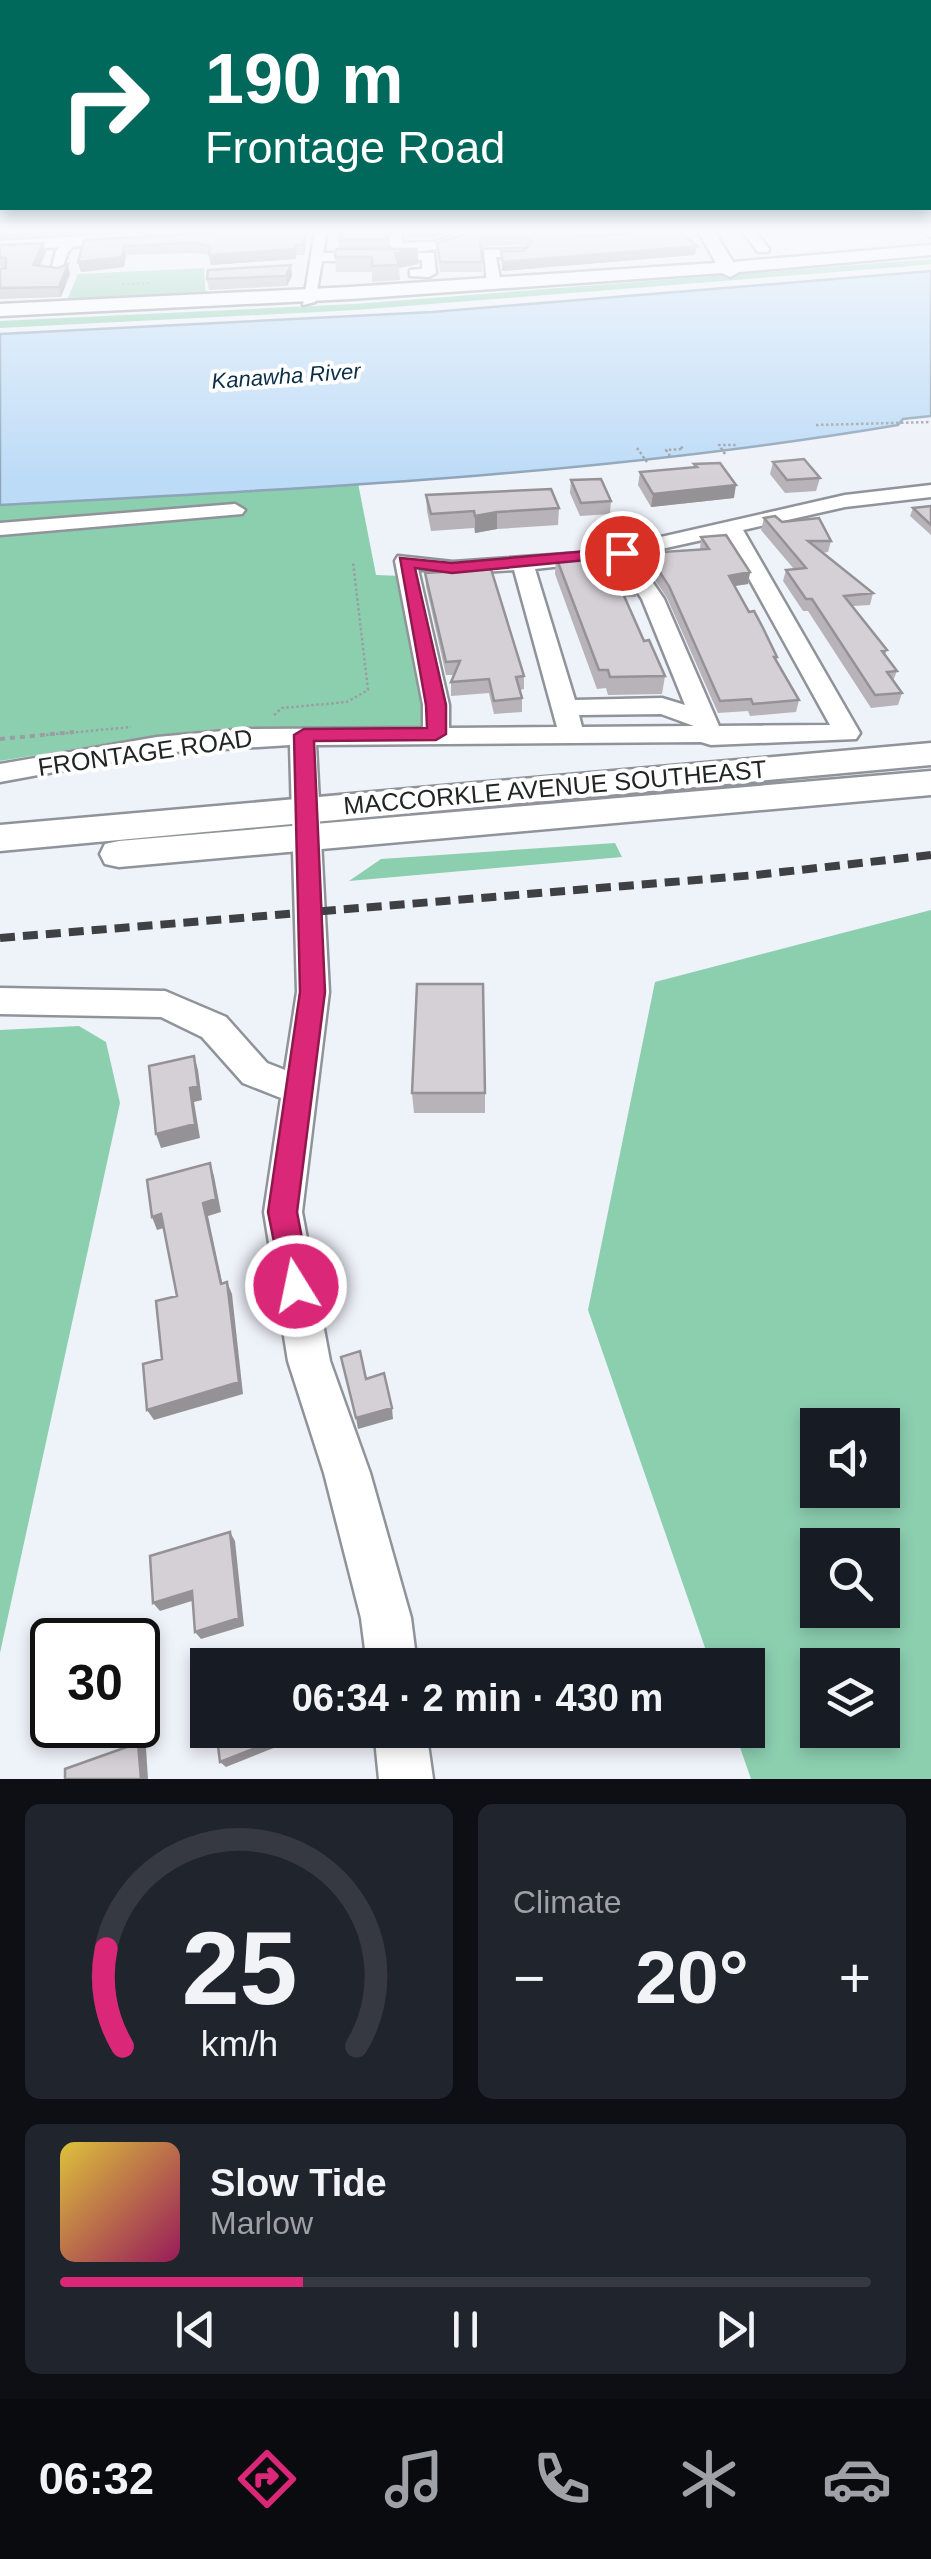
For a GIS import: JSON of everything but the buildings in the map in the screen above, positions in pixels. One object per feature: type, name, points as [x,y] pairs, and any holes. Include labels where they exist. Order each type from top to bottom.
[{"type":"main road","points":[[847,733],[931,734]]},
{"type":"main road","name":"MACCORKLE AVENUE SOUTHEAST","points":[[0,865],[307,824],[931,754]]},
{"type":"main road","name":"MACCORKLE AVENUE SOUTHEAST","points":[[0,838],[307,824],[931,783]]},
{"type":"street","points":[[436,734],[436,705],[406,562],[442,568],[622,553],[845,502],[931,491]]},
{"type":"street","points":[[0,529],[235,510]]},
{"type":"street","points":[[730,526],[847,733]]},
{"type":"street","points":[[622,553],[653,599],[707,728]]},
{"type":"street","points":[[523,563],[572,736]]},
{"type":"street","points":[[566,708],[662,706],[707,728]]},
{"type":"street","points":[[287,726],[307,824],[313,992],[282,1212],[308,1360],[348,1473],[386,1618],[390,1648]]},
{"type":"street","name":"FRONTAGE ROAD","points":[[0,773],[287,726],[572,736],[707,728],[750,743],[810,742],[847,733]]},
{"type":"street","points":[[0,1001],[166,1004],[214,1027],[254,1073],[298,1088]]},
{"type":"street","points":[[402,1748],[406,1779]]},
{"type":"path","points":[[816,425],[931,422]]},
{"type":"path","points":[[670,456],[666,450],[683,449],[680,445]]},
{"type":"path","points":[[725,454],[719,446],[736,445]]},
{"type":"path","points":[[637,448],[647,462]]},
{"type":"path","points":[[287,726],[282,708],[348,702],[368,690],[352,562]]},
{"type":"green space","points":[[146,314],[276,314],[0,328],[0,321]]},
{"type":"green space","points":[[358,483],[376,575],[403,576],[428,726],[228,728],[158,735],[0,761],[0,505]]},
{"type":"green space","points":[[615,843],[622,857],[349,881],[381,859]]},
{"type":"green space","points":[[931,910],[931,1779],[751,1779],[740,1748],[765,1748],[765,1648],[705,1648],[588,1310],[655,982]]},
{"type":"green space","points":[[79,1026],[106,1042],[120,1103],[0,1653],[0,1030]]},
{"type":"water","name":"Kanawha River","points":[[392,314],[931,314],[931,416],[787,442],[563,468],[337,486],[0,505],[0,334]]},
{"type":"railway","points":[[0,938],[756,875],[931,855]]},
{"type":"route","points":[[296,1286],[282,1212],[313,992],[304,735],[436,734],[436,705],[406,562],[452,568],[622,553]]}]
